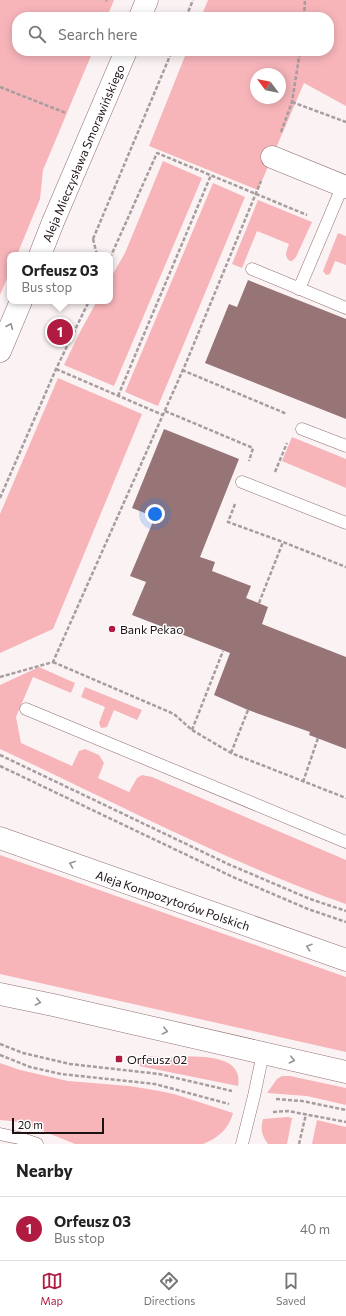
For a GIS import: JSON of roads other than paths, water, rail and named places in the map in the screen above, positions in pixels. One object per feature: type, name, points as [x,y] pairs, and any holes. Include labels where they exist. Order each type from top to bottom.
[{"type":"street","points":[[142,12],[147,0]]},
{"type":"street","name":"Aleja Mieczysława Smorawińskiego","points":[[41,252],[124,56]]},
{"type":"street","points":[[272,157],[344,186]]},
{"type":"street","points":[[0,350],[19,304]]},
{"type":"street","name":"Aleja Kompozytorów Polskich","points":[[0,838],[346,960]]},
{"type":"street","points":[[0,994],[346,1072]]},
{"type":"lane","points":[[299,289],[326,223],[344,186]]},
{"type":"lane","points":[[252,270],[346,308]]},
{"type":"lane","points":[[302,429],[346,446]]},
{"type":"lane","points":[[242,482],[346,523]]},
{"type":"lane","points":[[26,709],[346,842]]},
{"type":"lane","points":[[242,1144],[263,1053]]},
{"type":"lane","points":[[0,1134],[37,1144]]},
{"type":"place","name":"Orfeusz 03","points":[[60,332]]},
{"type":"place","name":"Bank Pekao","points":[[112,629]]},
{"type":"place","name":"Orfeusz 02","points":[[119,1059]]}]
